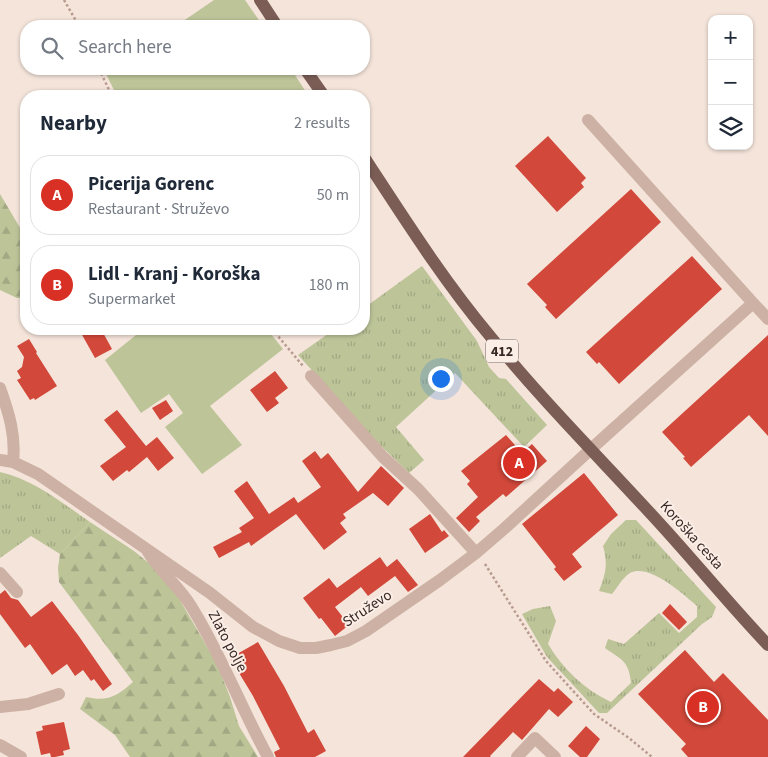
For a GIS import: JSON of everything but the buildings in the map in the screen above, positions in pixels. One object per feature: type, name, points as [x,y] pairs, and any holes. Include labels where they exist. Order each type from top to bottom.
[{"type":"main road","points":[[260,0],[273,20]]},
{"type":"main road","points":[[309,75],[320,90]]},
{"type":"main road","name":"412","points":[[370,166],[422,246],[478,321],[523,376],[591,449]]},
{"type":"main road","name":"Koroška cesta","points":[[591,449],[768,645]]},
{"type":"street","points":[[588,120],[768,319]]},
{"type":"street","name":"Struževo","points":[[0,460],[13,462],[38,474],[146,547],[210,593],[253,628],[279,641],[300,648],[316,648],[348,641],[366,631],[476,553],[753,303]]},
{"type":"street","points":[[311,376],[383,457],[418,489],[476,553]]},
{"type":"street","points":[[0,388],[13,430],[15,447],[13,462]]},
{"type":"street","name":"Zlato polje","points":[[146,547],[156,565],[190,605],[216,648],[251,726],[268,757]]},
{"type":"street","points":[[0,574],[17,592]]},
{"type":"street","points":[[0,707],[28,704],[58,694]]},
{"type":"street","points":[[517,757],[535,738],[555,757]]},
{"type":"street","points":[[0,746],[21,757]]},
{"type":"path","points":[[64,0],[76,20]]},
{"type":"path","points":[[103,75],[109,90]]},
{"type":"path","points":[[277,335],[311,376]]},
{"type":"path","points":[[476,553],[546,661],[594,714],[629,738],[652,757]]},
{"type":"green space","points":[[214,0],[245,0],[259,20],[185,20]]},
{"type":"green space","points":[[106,75],[295,75],[305,90],[114,90]]},
{"type":"green space","points":[[0,194],[20,228],[20,298],[0,290]]},
{"type":"green space","points":[[422,266],[477,341],[489,367],[499,378],[506,379],[547,425],[524,447],[455,373],[396,427],[424,460],[409,473],[379,444],[298,355],[326,335],[370,335],[370,304]]},
{"type":"green space","points":[[136,335],[272,335],[283,349],[210,406],[242,445],[202,474],[165,427],[183,413],[169,394],[141,413],[105,360]]},
{"type":"green space","points":[[0,472],[36,486],[90,522],[60,554],[31,536],[0,558]]},
{"type":"green space","points":[[626,520],[636,520],[716,607],[712,617],[702,624],[607,713],[599,713],[547,657],[522,614],[533,609],[550,606],[556,621],[548,644],[575,678],[611,702],[631,683],[624,662],[605,648],[608,639],[624,644],[659,613],[679,633],[697,617],[697,606],[665,581],[647,572],[638,571],[630,573],[612,594],[599,591],[606,568],[603,546],[611,534]]},
{"type":"green space","points":[[90,522],[150,564],[177,595],[217,664],[239,726],[258,757],[130,757],[115,735],[80,709],[86,697],[100,699],[112,697],[133,682],[59,582],[60,554]]},
{"type":"place","name":"Picerija Gorenc","points":[[519,463]]},
{"type":"place","name":"Lidl - Kranj - Koroška","points":[[703,707]]}]
